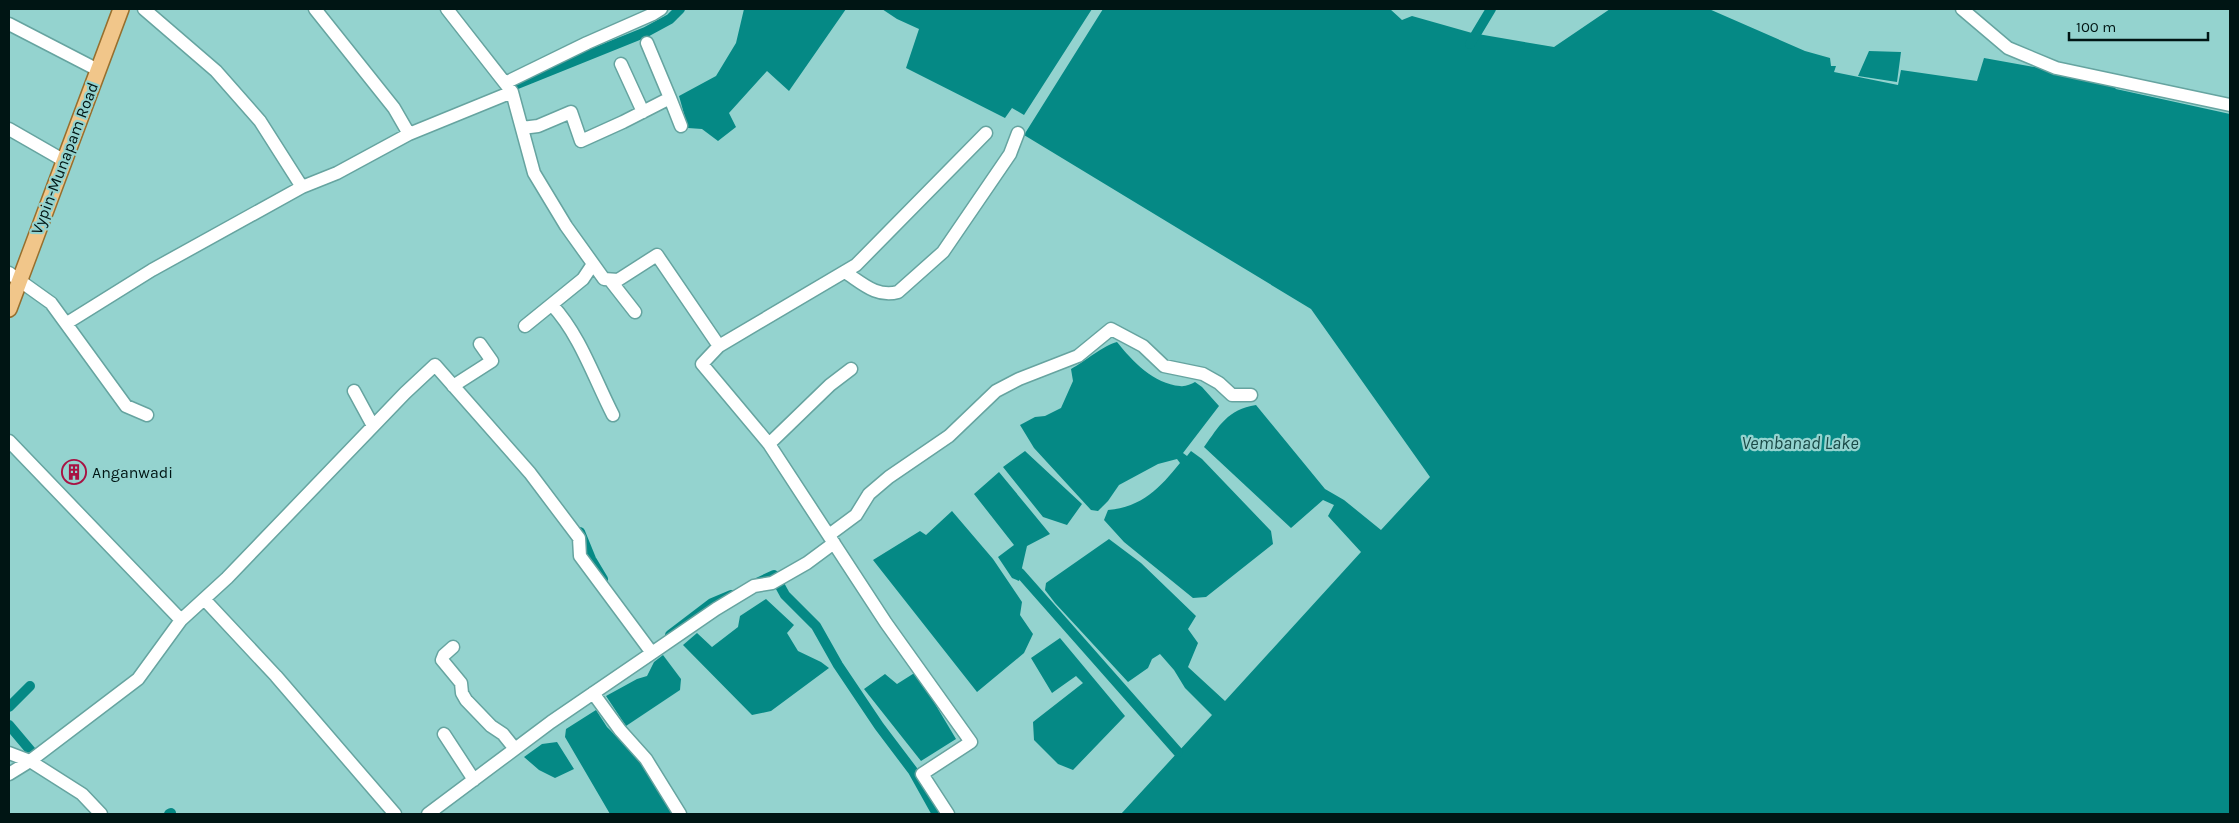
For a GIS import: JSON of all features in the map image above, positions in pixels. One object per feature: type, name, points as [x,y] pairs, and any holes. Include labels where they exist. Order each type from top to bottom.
[{"type":"main road","name":"Vypin-Munapam Road","points":[[9,308],[14,276],[63,160],[121,9]]},
{"type":"street","points":[[144,9],[216,71],[260,121],[302,187]]},
{"type":"street","points":[[316,9],[394,108],[408,132]]},
{"type":"street","points":[[447,9],[508,88],[522,128],[534,173],[566,226],[604,279],[618,280],[657,255],[718,346]]},
{"type":"street","points":[[357,153],[508,88],[587,43],[661,9]]},
{"type":"street","points":[[1962,9],[2008,48],[2056,68],[2102,76],[2158,91],[2187,94],[2230,105]]},
{"type":"street","points":[[9,24],[98,70]]},
{"type":"street","points":[[647,43],[680,126]]},
{"type":"street","points":[[621,64],[643,112]]},
{"type":"street","points":[[522,128],[538,126],[571,112],[581,141],[670,98]]},
{"type":"street","points":[[9,129],[63,160]]},
{"type":"street","points":[[67,323],[152,270],[302,187],[336,173],[408,132]]},
{"type":"street","points":[[948,814],[922,774],[971,742],[886,623],[769,444],[702,364],[718,346],[856,265],[986,133]]},
{"type":"street","points":[[845,272],[878,293],[888,295],[898,292],[943,252],[1010,154],[1018,133]]},
{"type":"street","points":[[525,326],[583,278],[593,264]]},
{"type":"street","points":[[14,276],[51,303],[126,406],[147,415]]},
{"type":"street","points":[[610,280],[635,312]]},
{"type":"street","points":[[552,304],[563,316],[594,373],[613,415]]},
{"type":"street","points":[[428,814],[593,693],[716,609],[754,586],[777,580],[832,539],[856,515],[869,494],[889,477],[949,436],[996,391],[1019,379],[1078,356],[1111,329],[1143,346],[1164,366],[1203,374],[1219,383],[1232,395],[1251,396]]},
{"type":"street","points":[[453,386],[492,361],[480,344]]},
{"type":"street","points":[[9,774],[30,761],[138,680],[181,620],[227,578],[373,426],[435,365],[530,473],[580,538],[580,556],[652,653]]},
{"type":"street","points":[[769,444],[830,385],[851,369]]},
{"type":"street","points":[[354,391],[373,426]]},
{"type":"street","points":[[9,441],[181,620]]},
{"type":"street","points":[[204,599],[276,676],[395,814]]},
{"type":"street","points":[[453,646],[444,655],[442,660],[461,683],[462,694],[480,716],[503,734],[515,749]]},
{"type":"street","points":[[593,693],[620,730],[646,759],[680,814]]},
{"type":"street","points":[[444,734],[474,780]]},
{"type":"street","points":[[9,753],[30,761],[82,794],[101,814]]},
{"type":"water","points":[[744,9],[846,9],[789,91],[767,71],[729,113],[736,127],[718,141],[702,129],[688,128],[679,96],[716,76],[736,43]]},
{"type":"water","points":[[882,9],[1092,9],[1024,115],[1012,108],[1005,118],[906,68],[919,29],[897,19]]},
{"type":"water","name":"Vembanad Lake","points":[[1103,9],[1390,9],[1402,20],[1412,16],[1472,33],[1554,47],[1610,9],[1709,9],[1805,51],[1830,58],[1831,66],[1836,66],[1834,72],[1898,85],[1901,70],[1977,81],[1984,58],[2057,71],[2112,84],[2116,89],[2230,114],[2230,814],[1121,814],[1212,715],[1185,688],[1174,670],[1160,654],[1152,659],[1148,668],[1128,682],[1055,603],[1045,590],[1046,583],[1109,539],[1141,563],[1196,616],[1188,629],[1198,643],[1188,667],[1225,701],[1361,552],[1328,516],[1334,505],[1323,500],[1291,528],[1204,447],[1220,425],[1238,411],[1256,405],[1325,489],[1344,500],[1381,530],[1430,477],[1311,309],[1024,135]]},
{"type":"water","points":[[1869,51],[1901,52],[1897,82],[1858,76]]},
{"type":"water","points":[[1117,342],[1137,364],[1153,376],[1161,381],[1180,386],[1186,386],[1195,382],[1219,406],[1183,453],[1187,456],[1191,451],[1202,459],[1271,531],[1273,544],[1206,597],[1193,598],[1124,542],[1104,520],[1108,510],[1131,505],[1149,495],[1180,463],[1177,459],[1158,464],[1119,485],[1098,511],[1091,510],[1034,448],[1020,425],[1035,417],[1045,416],[1061,408],[1073,381],[1071,369],[1100,350]]},
{"type":"water","points":[[1025,451],[1082,504],[1067,525],[1043,517],[1003,467]]},
{"type":"water","points":[[999,472],[1050,534],[1027,546],[1019,581],[1012,578],[998,557],[1014,545],[974,494]]},
{"type":"water","points":[[952,511],[993,559],[1022,602],[1020,615],[1033,634],[1024,653],[977,692],[873,560],[920,531],[926,535]]},
{"type":"water","points":[[766,599],[794,625],[787,633],[798,651],[829,668],[771,711],[752,715],[683,645],[697,633],[712,647],[738,627],[740,616]]},
{"type":"water","points":[[1060,638],[1125,716],[1073,770],[1058,764],[1034,740],[1033,722],[1083,683],[1076,676],[1052,693],[1031,658]]},
{"type":"water","points":[[663,655],[681,679],[680,690],[626,726],[606,696],[637,679],[647,676],[654,662]]},
{"type":"water","points":[[916,672],[956,739],[921,761],[864,689],[885,674],[897,684]]},
{"type":"water","points":[[596,710],[607,727],[637,757],[672,814],[610,814],[565,737],[566,729]]},
{"type":"water","points":[[557,742],[574,769],[555,778],[539,770],[524,757],[542,744]]},
{"type":"waterway","points":[[507,88],[646,32],[670,19],[680,9]]},
{"type":"waterway","points":[[1470,44],[1491,9]]},
{"type":"waterway","points":[[580,532],[591,559],[603,579]]},
{"type":"waterway","points":[[1020,573],[1178,752]]},
{"type":"waterway","points":[[757,583],[774,575],[785,595],[816,626],[838,665],[879,726],[913,771],[937,814]]},
{"type":"waterway","points":[[670,635],[712,603],[731,595]]},
{"type":"waterway","points":[[9,707],[30,686]]},
{"type":"waterway","points":[[9,725],[36,757]]},
{"type":"place","name":"Anganwadi","points":[[74,472]]}]
